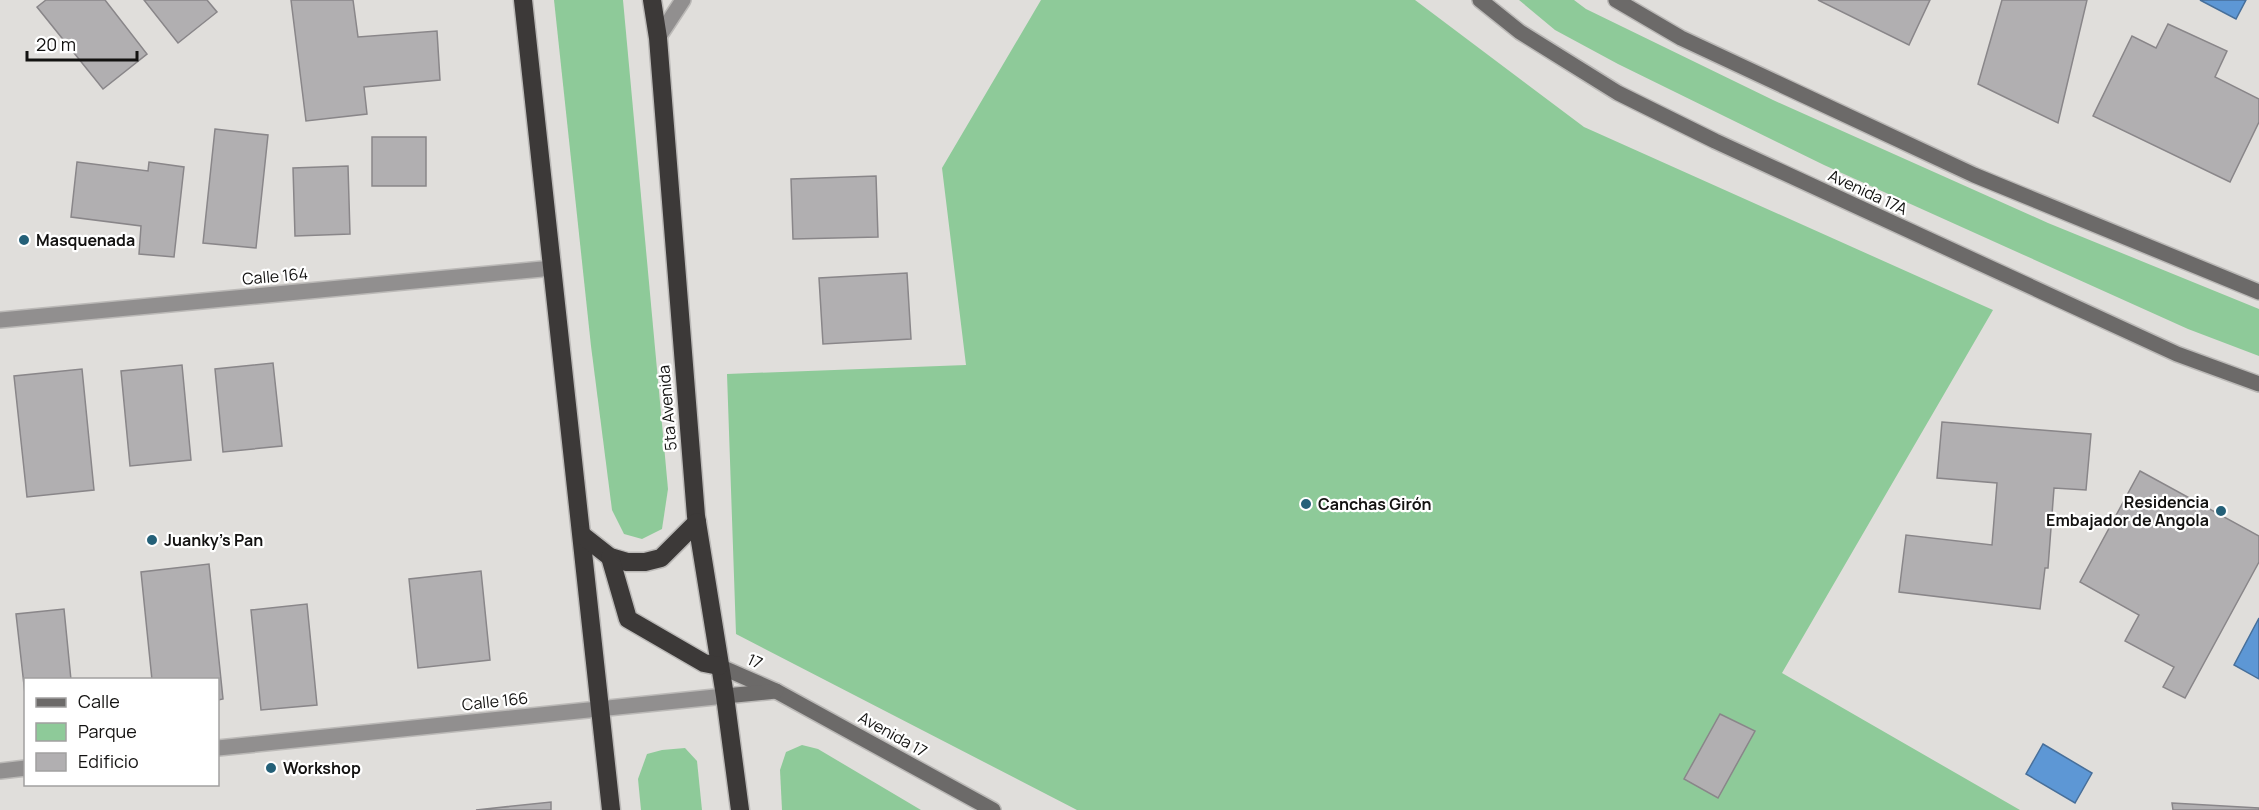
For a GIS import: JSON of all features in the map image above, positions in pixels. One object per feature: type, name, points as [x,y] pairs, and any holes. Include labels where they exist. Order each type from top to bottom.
[{"type":"highway","points":[[523,0],[611,810]]},
{"type":"highway","name":"5ta Avenida","points":[[652,0],[658,38],[697,522],[725,696],[740,810]]},
{"type":"highway","points":[[582,535],[610,557],[627,562],[645,562],[661,558],[697,522]]},
{"type":"highway","points":[[610,557],[628,620],[704,663],[719,666]]},
{"type":"main road","name":"Avenida 17A","points":[[1480,0],[1520,32],[1618,93],[1715,141],[2177,354],[2259,384]]},
{"type":"main road","points":[[1616,0],[1681,38],[1974,175],[2259,292]]},
{"type":"main road","name":"17","points":[[719,666],[776,691]]},
{"type":"main road","name":"Calle 166","points":[[725,696],[776,691]]},
{"type":"main road","name":"Avenida 17","points":[[776,691],[993,810]]},
{"type":"street","points":[[658,38],[683,0]]},
{"type":"street","name":"Calle 164","points":[[0,320],[553,268]]},
{"type":"street","name":"Calle 166","points":[[219,748],[725,696]]},
{"type":"street","points":[[0,771],[24,768]]},
{"type":"green space","points":[[554,0],[623,0],[668,489],[662,529],[642,539],[624,534],[612,510],[591,346]]},
{"type":"green space","name":"Canchas Girón","points":[[1041,0],[1415,0],[1584,127],[1993,310],[1782,673],[2020,810],[1077,810],[736,634],[727,374],[966,365],[942,168]]},
{"type":"green space","points":[[1519,0],[1574,0],[1586,9],[1773,100],[2048,223],[2259,309],[2259,356],[2188,329],[1824,165],[1618,64],[1555,30]]},
{"type":"green space","points":[[802,745],[818,749],[921,810],[782,810],[780,770],[786,752]]},
{"type":"green space","points":[[685,748],[697,761],[702,810],[641,810],[638,779],[647,754]]},
{"type":"water","points":[[2200,0],[2246,0],[2236,19]]},
{"type":"water","points":[[2259,618],[2259,679],[2234,665]]},
{"type":"water","points":[[2043,744],[2092,773],[2075,803],[2026,774]]},
{"type":"building","points":[[46,0],[105,0],[147,54],[103,89],[37,7]]},
{"type":"building","points":[[144,0],[207,0],[217,12],[178,43]]},
{"type":"building","points":[[291,0],[353,0],[358,37],[437,31],[440,80],[364,87],[367,114],[306,121]]},
{"type":"building","points":[[1818,0],[1930,0],[1909,45]]},
{"type":"building","points":[[2002,0],[2087,0],[2058,123],[1978,84]]},
{"type":"building","points":[[2168,24],[2227,51],[2215,77],[2259,99],[2259,122],[2230,182],[2093,116],[2132,36],[2156,48]]},
{"type":"building","points":[[215,129],[268,135],[256,248],[203,243]]},
{"type":"building","points":[[372,137],[426,137],[426,186],[372,186]]},
{"type":"building","points":[[77,162],[148,171],[149,162],[184,167],[174,257],[139,254],[141,226],[71,217]]},
{"type":"building","points":[[348,166],[350,234],[295,236],[293,168]]},
{"type":"building","points":[[876,176],[878,237],[793,239],[791,179]]},
{"type":"building","points":[[907,273],[911,339],[823,344],[819,278]]},
{"type":"building","points":[[273,363],[282,446],[223,452],[215,369]]},
{"type":"building","points":[[182,365],[191,460],[130,466],[121,371]]},
{"type":"building","points":[[82,369],[94,490],[27,497],[14,376]]},
{"type":"building","points":[[1942,422],[2091,434],[2086,490],[2054,488],[2048,568],[2045,568],[2040,609],[1899,592],[1906,535],[1992,545],[1997,483],[1937,478]]},
{"type":"building","points":[[2140,471],[2259,536],[2259,562],[2185,698],[2163,687],[2174,667],[2125,641],[2139,615],[2080,582]]},
{"type":"building","points":[[209,564],[223,699],[219,700],[219,678],[152,678],[141,572]]},
{"type":"building","points":[[481,571],[490,660],[418,668],[409,579]]},
{"type":"building","points":[[307,604],[317,705],[261,710],[251,610]]},
{"type":"building","points":[[64,609],[71,678],[24,678],[24,685],[16,614]]},
{"type":"building","points":[[1720,714],[1755,731],[1718,798],[1684,779]]},
{"type":"building","points":[[551,802],[551,810],[476,810]]},
{"type":"building","points":[[2172,803],[2259,808],[2259,810],[2173,810]]},
{"type":"place","name":"Masquenada","points":[[24,240]]},
{"type":"place","name":"Canchas Girón","points":[[1306,504]]},
{"type":"place","name":"Residencia Embajador de Angola","points":[[2221,511]]},
{"type":"place","name":"Juanky's Pan","points":[[152,540]]},
{"type":"place","name":"Workshop","points":[[271,768]]}]
